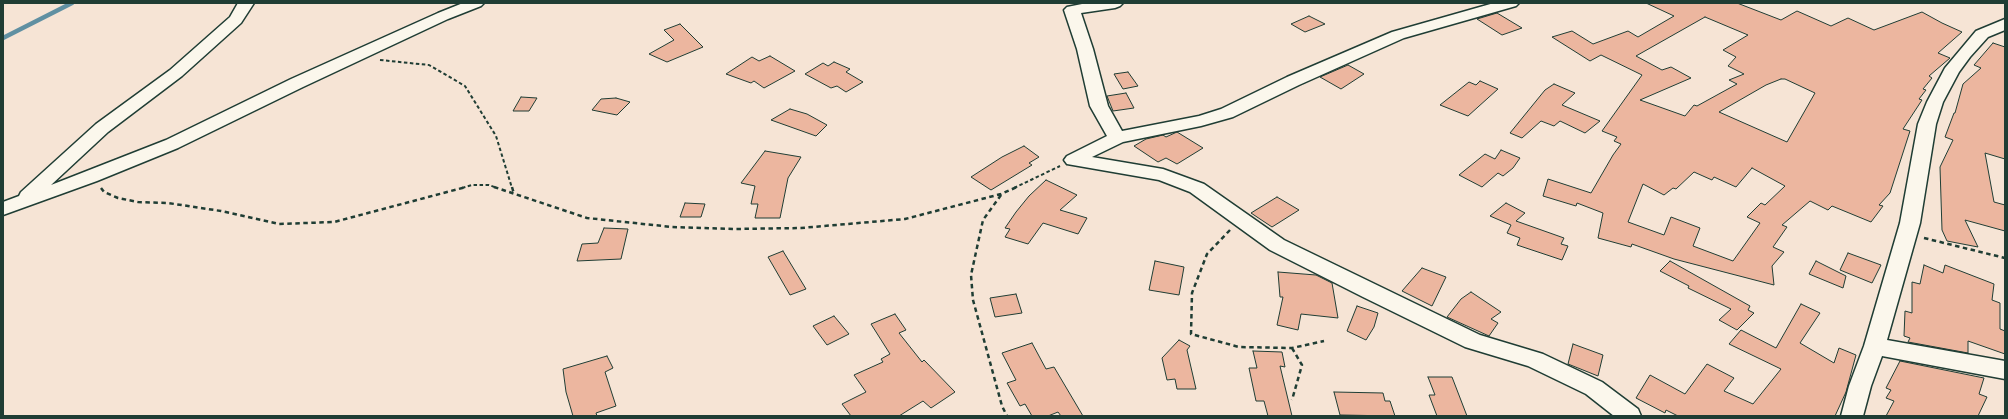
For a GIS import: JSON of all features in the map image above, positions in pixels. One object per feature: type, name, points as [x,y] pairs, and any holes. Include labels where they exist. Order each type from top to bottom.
[{"type":"street","points":[[21,202],[102,128],[176,73],[236,20],[246,3]]},
{"type":"street","points":[[3,209],[91,177],[172,144],[352,58],[476,3]]},
{"type":"street","points":[[1115,3],[1072,10],[1085,49],[1100,106],[1117,138]]},
{"type":"street","points":[[1073,160],[1117,138],[1214,118],[1398,35],[1512,3]]},
{"type":"street","points":[[1852,416],[1860,386],[1876,346],[1910,223],[1926,124],[1935,102],[1951,71],[1964,54],[1982,34],[2005,24]]},
{"type":"street","points":[[1073,160],[1137,170],[1184,182],[1210,196],[1240,220],[1277,245],[1370,292],[1473,341],[1535,360],[1594,388],[1609,398],[1630,416]]},
{"type":"street","points":[[1876,346],[2005,370]]},
{"type":"path","points":[[352,58],[429,65],[465,86],[496,136],[514,194]]},
{"type":"path","points":[[91,177],[104,192],[118,198],[138,202],[168,203],[221,211],[279,224],[334,222],[472,185],[489,185],[587,218],[672,227],[734,229],[801,228],[879,222],[920,216],[1001,194],[1073,160]]},
{"type":"path","points":[[1001,194],[983,220],[971,275],[973,300],[1002,406],[1007,416]]},
{"type":"path","points":[[1240,220],[1206,254],[1192,293],[1191,334],[1239,347],[1292,348],[1324,341]]},
{"type":"path","points":[[1907,234],[2005,258]]},
{"type":"path","points":[[1292,348],[1302,364],[1292,400]]},
{"type":"building","points":[[1646,3],[1737,3],[1781,20],[1797,11],[1831,26],[1848,18],[1874,30],[1922,12],[1962,32],[1938,53],[1950,58],[1929,76],[1932,78],[1923,89],[1926,90],[1919,99],[1922,100],[1903,129],[1910,131],[1890,193],[1879,205],[1883,206],[1871,222],[1832,206],[1828,210],[1810,201],[1782,225],[1787,227],[1773,247],[1784,252],[1772,266],[1774,285],[1674,259],[1632,244],[1631,247],[1598,238],[1603,213],[1577,203],[1576,206],[1543,196],[1548,179],[1591,193],[1621,144],[1614,141],[1617,137],[1602,131],[1642,75],[1601,55],[1590,61],[1552,37],[1572,31],[1593,44],[1628,31],[1638,37],[1674,16]],"holes":[[[1705,17],[1748,35],[1723,50],[1736,57],[1728,66],[1744,74],[1729,80],[1737,84],[1697,106],[1694,105],[1685,116],[1640,100],[1691,78],[1671,67],[1662,70],[1636,56]],[[1781,79],[1785,79],[1815,93],[1787,142],[1719,112],[1766,85]],[[1752,168],[1785,186],[1765,205],[1761,203],[1747,217],[1760,223],[1733,261],[1693,246],[1700,228],[1671,217],[1664,235],[1628,222],[1643,184],[1664,195],[1673,188],[1676,189],[1694,172],[1712,180],[1714,177],[1736,187]]]},
{"type":"building","points":[[1497,13],[1522,28],[1502,35],[1477,19]]},
{"type":"building","points":[[1309,16],[1325,24],[1305,32],[1291,24]]},
{"type":"building","points":[[680,24],[703,47],[667,62],[649,54],[674,40],[664,30]]},
{"type":"building","points":[[1993,43],[2005,47],[2005,159],[1985,153],[1994,202],[2005,205],[2005,231],[1965,220],[1978,247],[1947,241],[1942,230],[1940,167],[1953,140],[1945,137],[1955,113],[1963,84],[1981,68],[1974,65]]},
{"type":"building","points":[[770,56],[795,71],[764,88],[754,81],[751,83],[726,74],[752,57],[759,61]]},
{"type":"building","points":[[834,62],[850,69],[846,72],[863,82],[846,92],[837,86],[831,88],[805,74],[823,63],[828,66]]},
{"type":"building","points":[[1348,65],[1364,74],[1341,89],[1320,77]]},
{"type":"building","points":[[1128,72],[1138,86],[1123,89],[1114,74]]},
{"type":"building","points":[[1480,81],[1498,89],[1468,116],[1440,105],[1469,82],[1476,85]]},
{"type":"building","points":[[1554,84],[1575,93],[1562,105],[1600,121],[1585,133],[1560,121],[1554,126],[1541,121],[1522,138],[1510,133],[1545,90]]},
{"type":"building","points":[[1126,93],[1134,108],[1113,111],[1107,96]]},
{"type":"building","points":[[521,97],[537,98],[529,111],[513,111]]},
{"type":"building","points":[[616,98],[630,102],[617,115],[592,110],[601,99]]},
{"type":"building","points":[[790,109],[807,114],[827,125],[816,136],[771,120]]},
{"type":"building","points":[[1177,132],[1203,148],[1177,164],[1166,158],[1158,162],[1134,146],[1146,139],[1163,135],[1166,137]]},
{"type":"building","points":[[1024,146],[1039,157],[1029,163],[1032,165],[991,190],[971,177],[1002,157]]},
{"type":"building","points":[[1501,150],[1520,158],[1513,168],[1503,176],[1498,173],[1482,187],[1459,175],[1485,154],[1495,159]]},
{"type":"building","points":[[765,151],[801,157],[788,178],[780,218],[755,218],[758,204],[751,204],[755,186],[741,183]]},
{"type":"building","points":[[1046,180],[1077,195],[1060,210],[1087,218],[1078,234],[1043,223],[1028,244],[1005,237],[1010,229],[1005,228],[1016,212],[1029,196]]},
{"type":"building","points":[[1277,197],[1299,210],[1272,227],[1251,213]]},
{"type":"building","points":[[685,203],[705,204],[701,217],[680,217]]},
{"type":"building","points":[[1506,203],[1525,213],[1516,221],[1564,238],[1561,244],[1568,246],[1562,260],[1517,245],[1520,238],[1507,233],[1511,225],[1490,216]]},
{"type":"building","points":[[604,228],[628,229],[621,259],[577,261],[582,244],[598,243]]},
{"type":"building","points":[[783,251],[806,289],[790,295],[768,257]]},
{"type":"building","points":[[1848,253],[1881,265],[1872,283],[1840,270]]},
{"type":"building","points":[[1155,261],[1184,267],[1179,295],[1149,290]]},
{"type":"building","points":[[1670,261],[1750,306],[1748,310],[1754,313],[1737,330],[1719,320],[1731,309],[1688,288],[1689,286],[1660,271]]},
{"type":"building","points":[[1816,261],[1846,276],[1843,288],[1809,274]]},
{"type":"building","points":[[1924,265],[1943,273],[1945,265],[1994,284],[1992,300],[2000,303],[2000,329],[2005,331],[2005,354],[1968,341],[1968,353],[1908,342],[1910,338],[1904,336],[1905,311],[1912,313],[1912,282],[1920,284]]},
{"type":"building","points":[[1422,268],[1446,277],[1432,306],[1402,291]]},
{"type":"building","points":[[1278,272],[1316,275],[1332,283],[1338,318],[1301,314],[1298,330],[1277,325],[1283,297],[1280,297]]},
{"type":"building","points":[[1471,292],[1501,312],[1491,319],[1498,323],[1489,336],[1447,317],[1461,299]]},
{"type":"building","points":[[1016,294],[1022,313],[995,317],[990,298]]},
{"type":"building","points":[[1801,304],[1820,313],[1800,343],[1834,363],[1839,348],[1856,355],[1846,392],[1835,416],[1678,416],[1666,410],[1665,413],[1636,398],[1650,375],[1685,394],[1707,364],[1734,378],[1724,391],[1753,404],[1781,369],[1729,344],[1741,330],[1776,348]]},
{"type":"building","points":[[1357,306],[1378,313],[1374,327],[1366,340],[1347,331]]},
{"type":"building","points":[[895,314],[906,330],[899,333],[922,362],[924,360],[955,392],[931,408],[923,401],[899,416],[851,416],[842,404],[866,392],[854,375],[883,362],[881,359],[890,354],[871,324]]},
{"type":"building","points":[[834,316],[849,334],[827,345],[813,326]]},
{"type":"building","points":[[1179,340],[1190,346],[1187,350],[1196,389],[1177,389],[1175,379],[1167,380],[1162,358]]},
{"type":"building","points":[[1032,343],[1046,369],[1054,367],[1083,416],[1061,416],[1058,412],[1048,416],[1032,416],[1025,404],[1020,406],[1007,383],[1016,380],[1002,353]]},
{"type":"building","points":[[1573,344],[1603,355],[1598,376],[1568,364]]},
{"type":"building","points":[[1253,351],[1282,352],[1285,367],[1280,366],[1292,416],[1268,416],[1264,401],[1256,401],[1249,368],[1257,368]]},
{"type":"building","points":[[607,356],[613,368],[605,372],[616,406],[596,413],[597,416],[573,416],[566,392],[563,369]]},
{"type":"building","points":[[1900,361],[1984,378],[1979,394],[1987,397],[1978,416],[1886,416],[1894,401],[1886,398],[1891,390],[1886,388]]},
{"type":"building","points":[[1428,377],[1452,377],[1467,416],[1437,416],[1429,395],[1435,395]]},
{"type":"building","points":[[1334,392],[1383,393],[1385,401],[1390,401],[1395,416],[1340,415]]},
{"type":"waterway","points":[[3,38],[72,3]]}]
